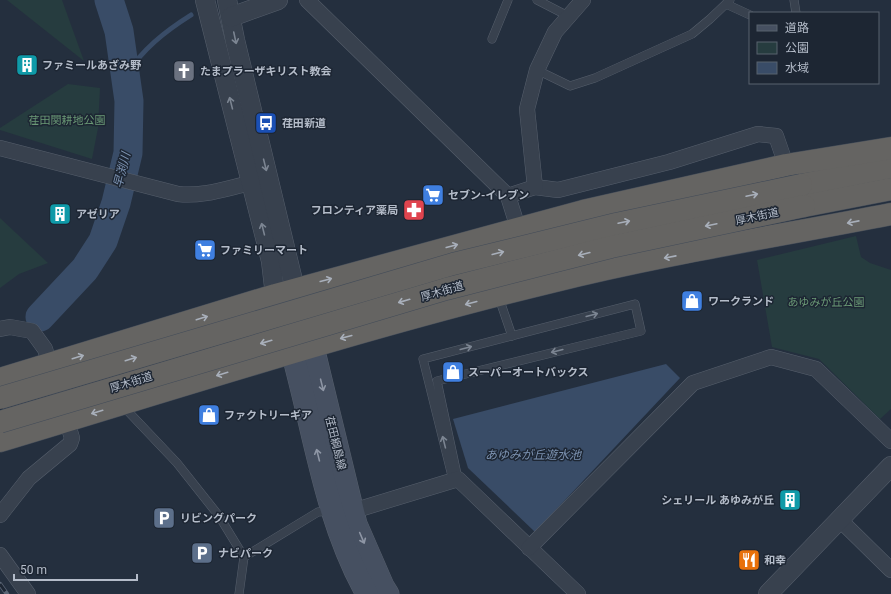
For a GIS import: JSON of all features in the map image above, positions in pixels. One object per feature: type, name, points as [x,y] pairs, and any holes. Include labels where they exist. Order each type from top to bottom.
[{"type":"highway","points":[[0,379],[51,365],[275,295],[518,228],[663,192],[786,165],[891,148]]},
{"type":"highway","name":"厚木街道","points":[[0,398],[453,264],[616,224],[891,167]]},
{"type":"highway","name":"厚木街道","points":[[0,422],[446,289],[611,247],[796,207],[891,189]]},
{"type":"highway","points":[[0,441],[302,350],[498,295],[601,270],[891,214]]},
{"type":"main road","name":"荏田綱島線","points":[[296,289],[302,350],[332,511],[347,554],[367,594]]},
{"type":"main road","name":"荏田綱島線","points":[[275,295],[302,350],[353,511],[365,545],[388,594]]},
{"type":"street","points":[[205,0],[270,261],[275,295]]},
{"type":"street","points":[[211,25],[229,9],[278,0]]},
{"type":"street","points":[[307,0],[508,196],[518,228]]},
{"type":"street","points":[[535,187],[528,110],[537,70],[555,32],[582,0]]},
{"type":"street","points":[[229,9],[296,289]]},
{"type":"street","points":[[508,196],[535,187],[558,190],[669,162],[758,134],[776,136],[786,165]]},
{"type":"street","points":[[0,148],[178,194],[192,196],[251,182]]},
{"type":"street","points":[[0,329],[10,327],[32,331],[45,349],[72,438],[70,444],[29,478],[0,515]]},
{"type":"street","points":[[529,548],[693,383],[771,357],[816,368],[891,441]]},
{"type":"street","points":[[768,594],[891,466]]},
{"type":"street","points":[[332,511],[353,511],[455,480],[578,594]]},
{"type":"street","points":[[840,520],[891,570]]},
{"type":"street","points":[[0,555],[27,594]]},
{"type":"lane","points":[[492,39],[508,0]]},
{"type":"lane","points":[[537,0],[568,16]]},
{"type":"lane","points":[[794,0],[796,12]]},
{"type":"lane","points":[[537,70],[570,86],[595,78],[692,34],[728,2],[749,14]]},
{"type":"lane","points":[[498,295],[512,336]]},
{"type":"lane","points":[[635,304],[641,330],[437,381],[455,480],[423,359],[635,304]]},
{"type":"lane","points":[[122,405],[177,463],[219,516],[244,557],[239,594]]},
{"type":"lane","points":[[244,557],[318,512],[332,511]]},
{"type":"green space","points":[[7,0],[62,0],[84,61]]},
{"type":"green space","name":"荏田関耕地公園","points":[[68,84],[100,88],[98,128],[92,159],[0,130],[0,128]]},
{"type":"green space","points":[[0,218],[48,263],[19,274],[0,288]]},
{"type":"green space","name":"あゆみが丘公園","points":[[856,236],[861,257],[870,263],[891,270],[891,409],[880,419],[819,359],[772,347],[757,260]]},
{"type":"water","name":"あゆみが丘遊水池","points":[[666,364],[680,378],[535,532],[468,468],[453,419]]},
{"type":"waterway","name":"早渕川","points":[[40,317],[85,269],[103,241],[116,203],[128,153],[129,101],[119,31],[109,0]]},
{"type":"waterway","points":[[125,76],[147,49],[172,28],[191,15]]},
{"type":"railway","points":[[0,584],[7,594]]},
{"type":"place","name":"ファミールあざみ野","points":[[27,65]]},
{"type":"place","name":"たまプラーザキリスト教会","points":[[184,71]]},
{"type":"place","name":"荏田新道","points":[[266,123]]},
{"type":"place","name":"セブン-イレブン","points":[[433,195]]},
{"type":"place","name":"フロンティア薬局","points":[[414,210]]},
{"type":"place","name":"アゼリア","points":[[60,214]]},
{"type":"place","name":"ファミリーマート","points":[[205,250]]},
{"type":"place","name":"ワークランド","points":[[692,301]]},
{"type":"place","name":"スーパーオートバックス","points":[[453,372]]},
{"type":"place","name":"ファクトリーギア","points":[[209,415]]},
{"type":"place","name":"シェリール あゆみが丘","points":[[790,500]]},
{"type":"place","name":"リビングパーク","points":[[164,518]]},
{"type":"place","name":"ナビパーク","points":[[202,553]]},
{"type":"place","name":"和幸","points":[[749,560]]}]
